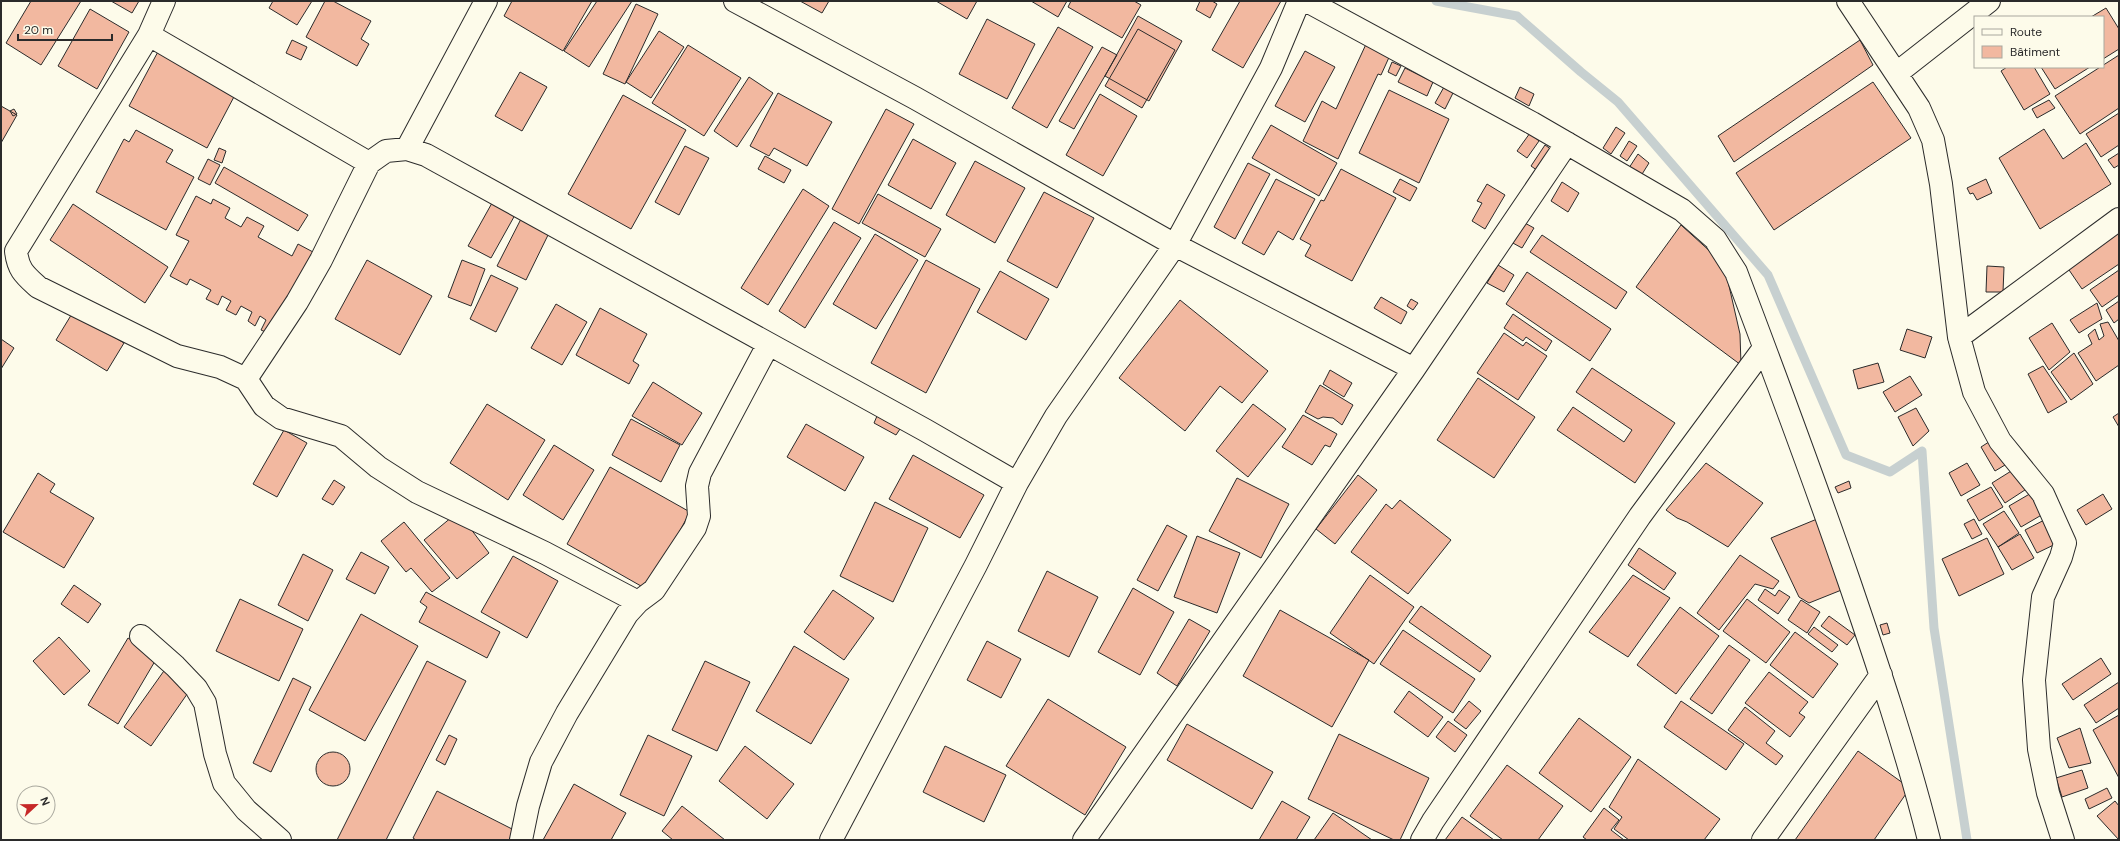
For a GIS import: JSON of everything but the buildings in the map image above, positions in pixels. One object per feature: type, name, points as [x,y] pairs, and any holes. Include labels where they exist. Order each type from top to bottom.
[{"type":"street","points":[[164,1],[149,35],[16,251],[18,264],[25,275],[38,288],[177,356],[220,367],[246,379],[264,406],[281,418],[341,436],[378,467],[417,492],[545,553],[638,602]]},
{"type":"street","points":[[408,150],[486,1]]},
{"type":"street","points":[[735,1],[915,98],[1175,245],[1414,369]]},
{"type":"street","points":[[831,840],[976,565],[1017,483],[1056,416],[1175,245],[1271,68],[1299,1]]},
{"type":"street","points":[[1307,1],[1567,143],[1682,210],[1715,239],[1736,272],[1881,675],[1918,797],[1929,840]]},
{"type":"street","points":[[1848,1],[1919,108],[1933,140],[1941,184],[1959,338],[1974,392],[2000,441],[2043,494],[2065,543],[2061,556],[2043,597],[2034,680],[2039,749],[2048,793],[2063,840]]},
{"type":"street","points":[[1897,73],[1989,1]]},
{"type":"street","points":[[149,35],[369,163]]},
{"type":"street","points":[[1084,840],[1414,369],[1567,143]]},
{"type":"street","points":[[246,379],[298,302],[321,260],[369,163],[386,152],[408,150],[426,155],[768,345],[925,430],[1017,483]]},
{"type":"street","points":[[1959,338],[2119,219]]},
{"type":"street","points":[[520,840],[541,762],[610,639],[627,614],[638,602],[654,590],[695,528],[699,516],[697,486],[700,473],[768,345]]},
{"type":"street","points":[[1422,840],[1432,821],[1640,516],[1764,348]]},
{"type":"street","points":[[141,636],[175,666],[196,688],[205,703],[215,754],[224,783],[246,810],[280,840]]},
{"type":"street","points":[[1763,840],[1881,675]]},
{"type":"waterway","points":[[1436,1],[1517,16],[1618,102],[1768,275],[1846,455],[1890,472],[1922,451],[1934,628],[1967,840]]}]
